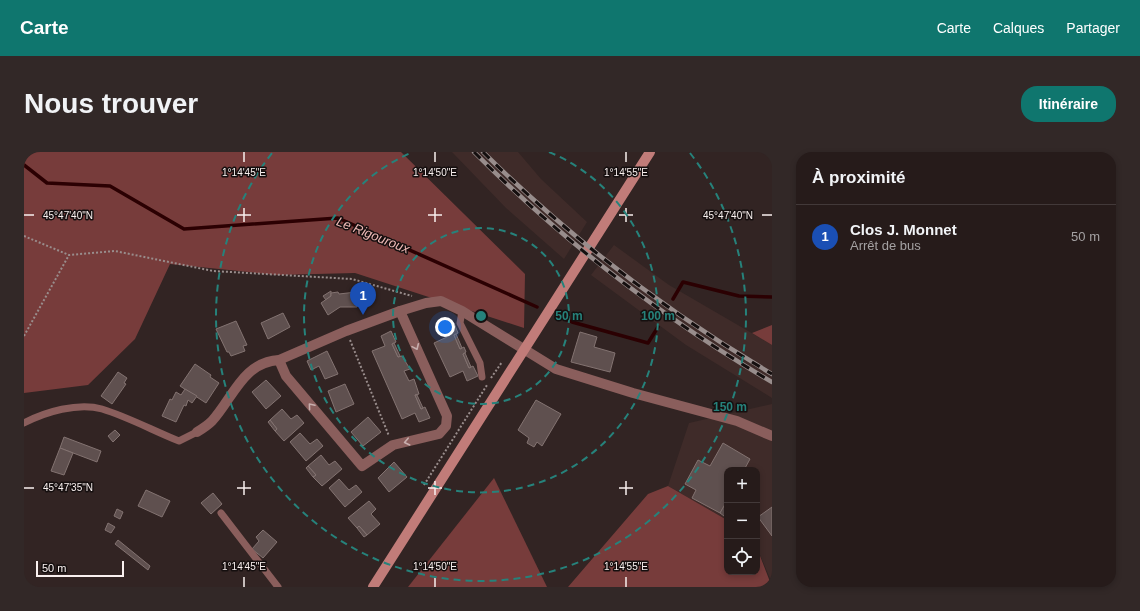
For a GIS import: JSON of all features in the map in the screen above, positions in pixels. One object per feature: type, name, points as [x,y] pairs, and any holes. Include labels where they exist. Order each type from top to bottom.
[{"type":"main road","points":[[373,587],[523,349],[650,152]]},
{"type":"street","points":[[197,432],[212,421],[240,381],[257,366],[269,360],[279,360],[346,331],[400,311],[426,303],[441,301],[462,311],[556,370],[633,393],[737,420],[772,436]]},
{"type":"street","points":[[279,360],[286,376],[362,466],[393,445],[439,434],[446,426],[447,416],[400,311]]},
{"type":"lane","points":[[462,311],[460,323],[480,363],[482,377]]},
{"type":"lane","points":[[24,423],[37,416],[76,407],[101,408],[179,441],[197,432]]},
{"type":"lane","points":[[221,513],[278,587]]},
{"type":"path","points":[[24,236],[69,255],[115,251],[213,271],[352,279],[407,293],[426,303]]},
{"type":"path","points":[[24,336],[69,255]]},
{"type":"path","points":[[346,331],[393,445]]},
{"type":"shaded area","points":[[24,152],[401,152],[525,274],[524,328],[355,273],[277,275],[170,264],[135,339],[88,385],[24,393]]},
{"type":"shaded area","points":[[452,152],[518,152],[541,179],[587,222],[564,259],[506,208]]},
{"type":"shaded area","points":[[614,245],[669,285],[772,345],[772,398],[686,345],[591,275]]},
{"type":"shaded area","points":[[772,325],[772,345],[752,333]]},
{"type":"shaded area","points":[[772,404],[772,583],[760,555],[760,467],[724,467],[724,518],[668,486],[689,423]]},
{"type":"shaded area","points":[[494,478],[547,587],[408,587]]},
{"type":"shaded area","points":[[668,486],[724,518],[724,575],[760,575],[760,556],[772,587],[568,587],[648,494]]},
{"type":"building","points":[[331,291],[331,296],[326,300],[323,296]]},
{"type":"building","points":[[338,292],[339,294],[356,292],[357,307],[340,307],[328,315],[321,303],[331,296],[331,293]]},
{"type":"building","points":[[283,313],[290,327],[268,339],[261,323]]},
{"type":"building","points":[[236,321],[247,345],[243,346],[245,351],[231,356],[229,352],[227,352],[216,329]]},
{"type":"building","points":[[454,323],[458,333],[454,335],[460,349],[464,347],[466,352],[463,354],[469,368],[473,366],[478,376],[467,381],[463,371],[450,377],[434,343],[447,337],[443,327]]},
{"type":"building","points":[[391,331],[396,342],[392,344],[398,357],[402,356],[410,369],[404,371],[409,381],[414,379],[419,394],[415,395],[421,409],[425,407],[430,418],[419,422],[415,413],[402,419],[372,351],[385,346],[381,336]]},
{"type":"building","points":[[580,332],[597,337],[594,347],[615,353],[610,372],[571,362]]},
{"type":"building","points":[[456,334],[462,348],[460,349],[454,335]]},
{"type":"building","points":[[394,343],[400,356],[398,357],[392,344]]},
{"type":"building","points":[[327,351],[338,374],[325,379],[319,366],[311,370],[307,361]]},
{"type":"building","points":[[465,353],[471,367],[469,368],[463,354]]},
{"type":"building","points":[[195,364],[211,375],[210,377],[219,383],[206,403],[180,386]]},
{"type":"building","points":[[118,372],[127,378],[124,383],[126,384],[112,404],[101,396]]},
{"type":"building","points":[[266,380],[281,396],[266,409],[252,392]]},
{"type":"building","points":[[345,384],[354,404],[336,412],[328,391]]},
{"type":"building","points":[[185,389],[197,396],[192,403],[188,400],[176,422],[162,416],[170,399],[172,400],[176,392],[181,395]]},
{"type":"building","points":[[415,395],[417,395],[423,408],[421,409]]},
{"type":"building","points":[[536,400],[561,414],[542,446],[537,442],[534,447],[527,443],[529,438],[518,430]]},
{"type":"building","points":[[282,409],[291,419],[297,415],[304,423],[284,441],[275,431],[277,429],[270,420]]},
{"type":"building","points":[[368,417],[381,432],[363,446],[351,432]]},
{"type":"building","points":[[270,420],[277,429],[275,431],[268,422]]},
{"type":"building","points":[[115,430],[120,435],[113,442],[108,436]]},
{"type":"building","points":[[300,433],[310,444],[317,439],[323,446],[306,461],[290,442]]},
{"type":"building","points":[[64,437],[101,451],[97,462],[60,448]]},
{"type":"building","points":[[723,443],[750,459],[746,467],[724,467],[724,506],[720,513],[692,498],[696,490],[685,484],[698,460],[710,466]]},
{"type":"building","points":[[60,448],[73,453],[64,475],[51,471]]},
{"type":"building","points":[[321,455],[329,465],[335,461],[342,469],[322,486],[313,477],[316,475],[308,466]]},
{"type":"building","points":[[394,462],[407,477],[389,492],[378,478]]},
{"type":"building","points":[[308,466],[316,475],[313,477],[306,468]]},
{"type":"building","points":[[339,479],[349,490],[356,485],[362,492],[345,507],[329,488]]},
{"type":"building","points":[[146,490],[170,501],[162,517],[138,506]]},
{"type":"building","points":[[213,493],[222,504],[211,514],[201,503]]},
{"type":"building","points":[[369,501],[376,509],[371,514],[380,524],[367,535],[359,526],[357,528],[348,518]]},
{"type":"building","points":[[724,506],[724,516],[720,513]]},
{"type":"building","points":[[772,507],[772,536],[760,520],[760,516]]},
{"type":"building","points":[[117,509],[123,512],[120,519],[114,516]]},
{"type":"building","points":[[108,523],[115,527],[111,533],[105,530]]},
{"type":"building","points":[[359,526],[367,535],[364,537],[357,528]]},
{"type":"building","points":[[263,530],[277,542],[263,558],[252,549],[259,541],[256,537]]},
{"type":"building","points":[[118,540],[150,566],[148,570],[115,544]]},
{"type":"waterway","name":"Le Rigouroux","points":[[24,165],[47,183],[110,186],[184,229],[338,218],[537,307]]},
{"type":"waterway","name":"Le Rigouroux","points":[[673,299],[683,282],[739,296],[772,297]]},
{"type":"waterway","name":"Le Rigouroux","points":[[557,316],[572,322],[648,343],[658,327]]},
{"type":"railway","points":[[474,152],[543,217],[616,277],[691,331],[772,382]]},
{"type":"railway","points":[[483,152],[550,214],[621,272],[695,325],[772,374]]},
{"type":"place","name":"Clos J. Monnet","points":[[363,315]]}]
